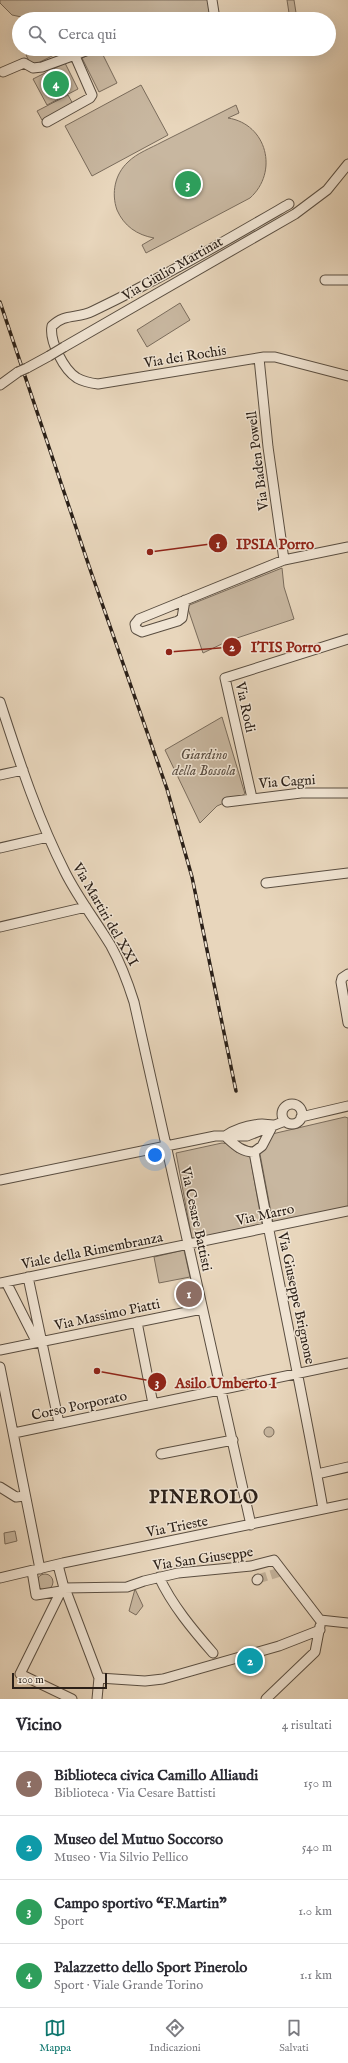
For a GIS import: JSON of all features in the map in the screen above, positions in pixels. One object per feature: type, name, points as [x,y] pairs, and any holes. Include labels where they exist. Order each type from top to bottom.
[{"type":"street","points":[[212,0],[214,12]]},
{"type":"street","points":[[3,72],[24,63],[33,68],[42,67],[64,57],[75,56],[92,95],[90,98],[47,122]]},
{"type":"street","name":"Via Giulio Martinat","points":[[0,385],[22,370],[49,356],[295,214],[327,190],[348,164]]},
{"type":"street","name":"Via dei Rochis","points":[[289,204],[133,291],[92,312],[59,319],[52,326],[50,333],[52,343],[71,372],[76,377],[87,382],[98,384],[259,358],[275,357],[348,376]]},
{"type":"street","points":[[325,280],[348,280]]},
{"type":"street","name":"Via Baden Powell","points":[[259,358],[268,447],[284,560]]},
{"type":"street","points":[[185,600],[182,618],[178,621],[142,632],[136,629],[135,624],[139,619],[185,600],[284,560],[348,547]]},
{"type":"street","name":"Via Rodi","points":[[252,798],[225,678],[348,639]]},
{"type":"street","name":"Via Martiri del XXI","points":[[0,702],[48,837],[66,873],[111,947],[124,972],[134,1002],[167,1146]]},
{"type":"street","points":[[0,775],[23,770]]},
{"type":"street","name":"Via Cagni","points":[[227,802],[301,793],[348,793]]},
{"type":"street","points":[[0,848],[48,837]]},
{"type":"street","points":[[266,883],[348,874]]},
{"type":"street","points":[[0,927],[86,907]]},
{"type":"street","points":[[348,974],[342,978],[341,982],[348,1023]]},
{"type":"street","points":[[285,1121],[282,1116],[283,1109],[291,1103],[300,1108],[301,1117]]},
{"type":"street","points":[[0,1180],[167,1146],[225,1136],[247,1136],[285,1121],[294,1123],[301,1117],[348,1106]]},
{"type":"street","points":[[225,1136],[238,1147],[255,1155],[262,1146],[273,1125]]},
{"type":"street","name":"Via Cesare Battisti","points":[[167,1146],[251,1525]]},
{"type":"street","name":"Via Giuseppe Brignone","points":[[255,1155],[268,1228],[299,1374],[323,1510]]},
{"type":"street","name":"Via Marro","points":[[188,1245],[348,1211]]},
{"type":"street","name":"Viale della Rimembranza","points":[[3,1282],[188,1245]]},
{"type":"street","points":[[28,1277],[58,1424]]},
{"type":"street","points":[[3,1282],[34,1336],[41,1342]]},
{"type":"street","name":"Via Massimo Piatti","points":[[0,1350],[202,1309]]},
{"type":"street","points":[[137,1322],[153,1404]]},
{"type":"street","name":"Corso Porporato","points":[[14,1432],[348,1363]]},
{"type":"street","points":[[0,1367],[14,1432],[25,1496],[33,1571]]},
{"type":"street","points":[[161,1454],[233,1440]]},
{"type":"street","points":[[317,1474],[348,1468]]},
{"type":"street","points":[[0,1487],[16,1497],[25,1496]]},
{"type":"street","name":"Via Trieste","points":[[0,1578],[348,1504]]},
{"type":"street","name":"Via San Giuseppe","points":[[33,1571],[36,1595],[63,1590],[126,1587],[178,1573],[251,1566],[274,1560],[281,1572],[320,1620]]},
{"type":"street","points":[[58,1565],[63,1590],[66,1591],[99,1678],[97,1699]]},
{"type":"street","points":[[159,1577],[163,1588],[190,1627],[213,1653]]},
{"type":"street","points":[[63,1590],[20,1674],[72,1699]]},
{"type":"street","points":[[266,1699],[315,1652],[320,1630],[320,1620],[348,1622]]},
{"type":"street","points":[[99,1678],[145,1681],[163,1679],[279,1646],[320,1630]]},
{"type":"green space","points":[[0,0],[209,0],[211,12],[12,12],[12,15],[0,3]]},
{"type":"green space","points":[[287,0],[294,0],[296,12],[289,12]]},
{"type":"green space","points":[[26,56],[52,56],[34,65],[30,63]]},
{"type":"green space","points":[[86,56],[104,56],[117,83],[99,92],[82,58]]},
{"type":"green space","points":[[65,63],[78,89],[47,105],[33,79]]},
{"type":"green space","points":[[141,85],[168,135],[92,176],[65,126]]},
{"type":"green space","points":[[68,95],[73,104],[42,120],[37,111]]},
{"type":"green space","points":[[236,105],[239,113],[228,118],[241,122],[252,129],[260,139],[264,150],[266,163],[264,175],[259,187],[250,198],[146,253],[142,245],[154,238],[142,235],[127,225],[120,216],[115,204],[115,184],[120,172],[128,162],[140,153]]},
{"type":"green space","points":[[180,303],[190,320],[147,347],[137,330]]},
{"type":"green space","points":[[282,568],[284,587],[294,619],[228,641],[203,653],[187,606]]},
{"type":"green space","name":"Giardino della Bossola","points":[[222,717],[245,794],[217,806],[200,823],[165,750]]},
{"type":"green space","points":[[345,1117],[348,1118],[348,1207],[273,1223],[260,1154],[266,1148],[272,1134]]},
{"type":"green space","points":[[222,1143],[230,1144],[236,1152],[250,1156],[262,1224],[192,1239],[176,1153]]},
{"type":"green space","points":[[184,1250],[190,1277],[159,1283],[154,1257]]},
{"type":"green space","points":[[267,1427],[271,1427],[274,1432],[271,1437],[267,1437],[264,1434],[264,1430]]},
{"type":"green space","points":[[15,1531],[17,1541],[5,1544],[4,1533]]},
{"type":"green space","points":[[42,1574],[48,1574],[53,1579],[51,1588],[48,1590],[42,1590],[37,1585],[37,1579]]},
{"type":"green space","points":[[135,1589],[143,1606],[136,1615],[129,1611]]},
{"type":"tunnel","points":[[258,1579],[280,1572]]},
{"type":"railway","points":[[0,302],[91,572],[167,789],[192,877],[236,1091]]},
{"type":"place","name":"Palazzetto dello Sport Pinerolo","points":[[56,84]]},
{"type":"place","name":"Campo sportivo “F.Martin”","points":[[188,184]]},
{"type":"place","name":"IPSIA Porro","points":[[150,552]]},
{"type":"place","name":"ITIS Porro","points":[[169,652]]},
{"type":"place","name":"Biblioteca civica Camillo Alliaudi","points":[[189,1294]]},
{"type":"place","name":"Asilo Umberto I","points":[[97,1371]]},
{"type":"place","name":"Museo del Mutuo Soccorso","points":[[250,1661]]},
{"type":"district","name":"PINEROLO","points":[[204,1497]]}]
